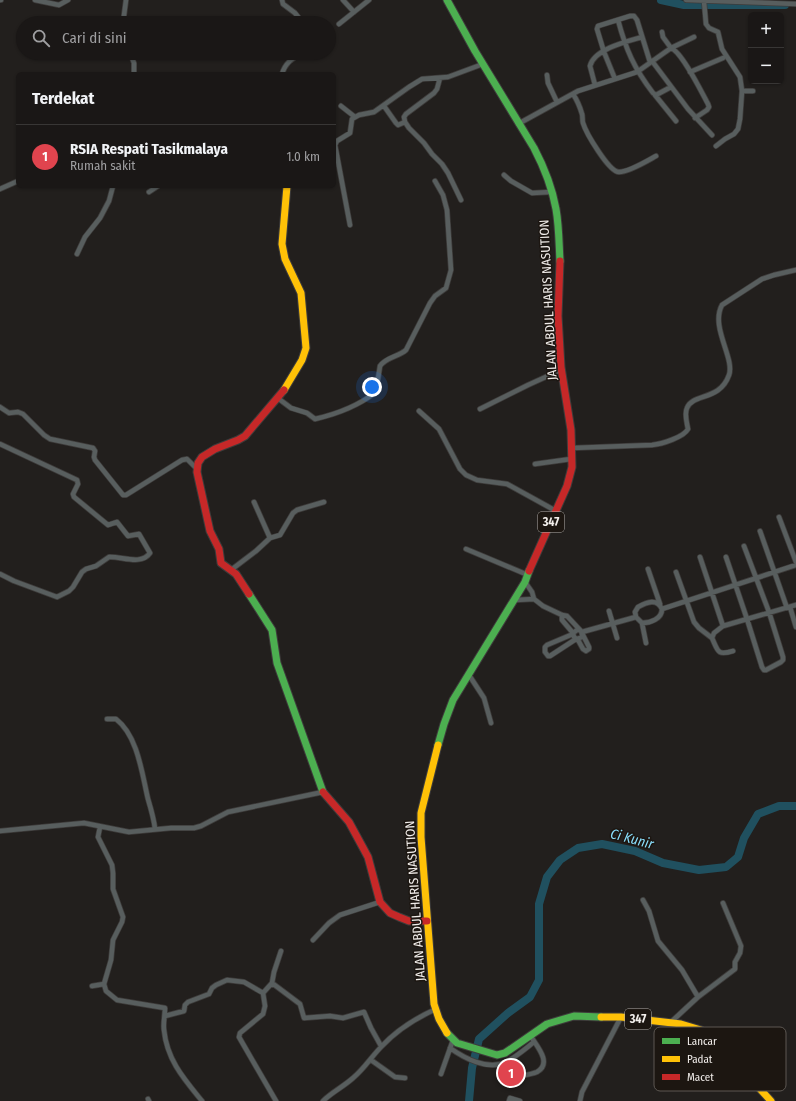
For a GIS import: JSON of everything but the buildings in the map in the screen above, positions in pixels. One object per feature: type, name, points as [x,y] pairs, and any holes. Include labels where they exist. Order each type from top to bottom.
[{"type":"main road","name":"JALAN ABDUL HARIS NASUTION","points":[[447,0],[541,162],[556,209],[560,260],[558,316],[561,370],[571,430],[572,448],[572,467],[567,486],[525,582],[516,600],[453,700],[444,724],[421,813],[421,837],[427,921],[436,1009],[442,1026],[455,1041]]},
{"type":"main road","points":[[287,188],[282,244],[285,259],[301,295],[306,352],[291,382],[279,399],[245,436],[212,450],[203,456],[197,469],[210,528],[219,549],[220,560],[223,565],[236,574],[272,630],[277,663],[323,792],[347,819],[368,857],[380,902],[390,913],[399,917],[409,921],[427,921]]},
{"type":"main road","name":"347","points":[[455,1041],[484,1052],[497,1055],[505,1053],[548,1024],[574,1016],[621,1017],[681,1024],[691,1027]]},
{"type":"main road","name":"347","points":[[762,1091],[771,1101]]},
{"type":"street","points":[[35,0],[59,4],[68,0]]},
{"type":"street","points":[[124,16],[126,0]]},
{"type":"street","points":[[282,0],[283,4],[297,16]]},
{"type":"street","points":[[343,0],[354,12]]},
{"type":"street","points":[[338,24],[369,0]]},
{"type":"street","points":[[686,0],[704,4],[796,4]]},
{"type":"street","points":[[704,4],[706,24],[709,28],[718,32],[722,49],[740,77],[742,91],[738,129],[734,134],[716,146]]},
{"type":"street","points":[[615,79],[604,52],[597,27],[634,16],[637,20],[651,61],[695,118],[712,135]]},
{"type":"street","points":[[618,20],[624,42],[637,72],[676,121]]},
{"type":"street","points":[[662,32],[663,37],[690,72],[709,107],[695,118]]},
{"type":"street","points":[[595,85],[590,66],[590,63],[594,58],[624,42],[642,37]]},
{"type":"street","points":[[518,124],[573,94],[595,85],[637,72],[671,48],[694,37]]},
{"type":"street","points":[[690,72],[722,58]]},
{"type":"street","points":[[133,60],[134,72]]},
{"type":"street","points":[[283,72],[286,65],[291,60]]},
{"type":"street","points":[[336,143],[350,133],[352,119],[374,112],[416,82],[422,79],[448,77],[483,64]]},
{"type":"street","points":[[547,75],[548,83],[557,102]]},
{"type":"street","points":[[440,78],[437,89],[434,93],[404,117],[409,128],[442,164],[461,200]]},
{"type":"street","points":[[655,95],[671,86]]},
{"type":"street","points":[[742,91],[753,91]]},
{"type":"street","points":[[573,94],[590,137],[604,160],[614,171],[621,172],[656,156]]},
{"type":"street","points":[[340,106],[355,117]]},
{"type":"street","points":[[384,106],[398,125],[405,122]]},
{"type":"street","points":[[336,150],[350,225]]},
{"type":"street","points":[[504,175],[511,181],[532,193],[551,192]]},
{"type":"street","points":[[0,189],[16,181]]},
{"type":"street","points":[[279,399],[291,408],[307,413],[315,419],[329,416],[351,408],[376,392],[380,366],[382,363],[400,355],[408,347],[430,303],[435,296],[446,288],[451,272],[447,210],[443,195],[435,181]]},
{"type":"street","points":[[78,254],[85,236],[100,218],[109,201],[112,188]]},
{"type":"street","points":[[149,192],[155,188]]},
{"type":"street","points":[[572,448],[652,445],[684,434],[688,429],[686,412],[688,405],[695,400],[717,392],[729,376],[730,371],[728,359],[723,342],[719,317],[719,310],[722,305],[762,279],[796,270]]},
{"type":"street","points":[[480,410],[561,370]]},
{"type":"street","points":[[0,407],[9,413],[18,412],[23,414],[47,438],[93,448],[95,451],[95,460],[123,495],[126,495],[180,461],[186,459],[197,469]]},
{"type":"street","points":[[419,411],[439,429],[460,468],[466,475],[481,481],[507,484],[556,511]]},
{"type":"street","points":[[0,444],[77,480],[78,484],[73,494],[74,497],[108,525],[117,522],[127,535],[139,534],[150,553],[145,557],[133,560],[109,557],[96,566],[86,568],[73,587],[69,591],[57,597],[14,581],[0,574]]},
{"type":"street","points":[[534,464],[571,459]]},
{"type":"street","points":[[254,502],[270,538]]},
{"type":"street","points":[[231,570],[270,538],[280,535],[291,515],[297,510],[324,502]]},
{"type":"street","points":[[779,517],[796,562]]},
{"type":"street","points":[[760,531],[774,572],[796,627]]},
{"type":"street","points":[[726,557],[748,619],[763,669],[766,670],[781,662],[783,659],[769,612],[744,546]]},
{"type":"street","points":[[466,549],[528,575]]},
{"type":"street","points":[[700,557],[711,594],[723,626]]},
{"type":"street","points":[[662,609],[796,565]]},
{"type":"street","points":[[642,623],[649,622],[662,615],[662,609],[648,569]]},
{"type":"street","points":[[676,572],[686,602],[696,625],[712,638],[717,650],[721,653],[724,654],[733,651]]},
{"type":"street","points":[[525,582],[532,592],[534,599],[543,606],[567,616],[581,633],[589,649],[583,649],[562,619],[562,615]]},
{"type":"street","points":[[516,600],[534,599]]},
{"type":"street","points":[[646,643],[642,623],[636,616],[636,612],[638,607],[654,602],[660,604]]},
{"type":"street","points":[[712,638],[714,633],[723,626],[796,605]]},
{"type":"street","points":[[609,611],[617,638]]},
{"type":"street","points":[[581,633],[580,639],[575,636],[547,645],[544,652],[550,656],[575,636],[577,630],[581,633],[636,616]]},
{"type":"street","points":[[469,675],[484,698],[491,722]]},
{"type":"street","points":[[107,719],[116,719],[121,723],[133,743],[142,768],[155,830]]},
{"type":"street","points":[[0,831],[84,823],[129,832],[197,827],[228,812],[323,792]]},
{"type":"street","points":[[100,827],[98,837],[112,865],[114,879],[113,889],[123,916],[122,922],[113,940],[111,960],[104,984],[106,991],[115,999],[164,1007],[164,1029],[167,1047],[173,1062],[202,1101]]},
{"type":"street","points":[[643,900],[649,911],[658,941],[682,970],[698,997]]},
{"type":"street","points":[[314,940],[329,923],[340,915],[380,902]]},
{"type":"street","points":[[670,1023],[698,997],[735,969],[736,958],[741,950],[741,946],[723,903]]},
{"type":"street","points":[[263,993],[272,983],[281,951]]},
{"type":"street","points":[[165,1016],[184,1011],[185,1005],[188,1002],[209,994],[213,987],[227,980],[244,982],[263,993]]},
{"type":"street","points":[[272,983],[300,1004],[303,1016],[305,1018],[330,1016],[343,1018],[365,1012],[371,1028],[381,1046]]},
{"type":"street","points":[[92,986],[104,984]]},
{"type":"street","points":[[263,993],[265,1006],[263,1014],[240,1033],[239,1037],[276,1101]]},
{"type":"street","points":[[323,1101],[352,1079],[371,1060],[381,1046],[410,1022],[436,1009]]},
{"type":"street","points":[[580,1101],[582,1092],[621,1017]]},
{"type":"street","points":[[521,1076],[537,1072],[542,1067],[544,1062],[542,1054],[530,1035]]},
{"type":"street","points":[[441,1074],[450,1048],[455,1041]]},
{"type":"street","points":[[450,1048],[476,1062],[498,1064],[505,1062],[534,1042]]},
{"type":"street","points":[[371,1060],[395,1077],[405,1078]]},
{"type":"street","points":[[509,1101],[510,1098],[520,1101]]},
{"type":"waterway","points":[[661,0],[684,5],[785,5]]},
{"type":"waterway","name":"Ci Kunir","points":[[469,1101],[472,1068],[479,1039],[508,1013],[530,997],[539,980],[539,904],[547,877],[560,860],[578,848],[602,844],[635,851],[663,863],[699,870],[726,867],[738,857],[744,838],[758,814],[779,806],[796,806]]},
{"type":"traffic: fast","points":[[447,0],[475,51],[534,148],[544,170],[550,185],[556,209],[560,261]]},
{"type":"traffic: fast","points":[[438,745],[453,700],[525,582],[529,571]]},
{"type":"traffic: fast","points":[[249,594],[272,630],[277,663],[323,792]]},
{"type":"traffic: fast","points":[[447,1033],[457,1043],[497,1055],[505,1053],[547,1024],[574,1016],[601,1017]]},
{"type":"traffic: slow","points":[[284,390],[302,360],[306,348],[301,293],[285,259],[282,244],[287,188]]},
{"type":"traffic: slow","points":[[438,745],[421,813],[421,837],[434,1004],[439,1019],[447,1033]]},
{"type":"traffic: slow","points":[[601,1017],[621,1017],[681,1024],[691,1027]]},
{"type":"traffic: slow","points":[[762,1091],[771,1101]]},
{"type":"traffic: jam","points":[[529,571],[567,486],[572,467],[571,430],[561,367],[558,316],[560,261]]},
{"type":"traffic: jam","points":[[249,594],[236,574],[221,563],[219,549],[210,531],[197,472],[198,463],[202,457],[215,449],[245,436],[284,390]]},
{"type":"traffic: jam","points":[[323,792],[349,822],[368,857],[380,902],[390,913],[399,917],[409,921],[427,921]]},
{"type":"place","name":"RSIA Respati Tasikmalaya","points":[[511,1073]]}]
